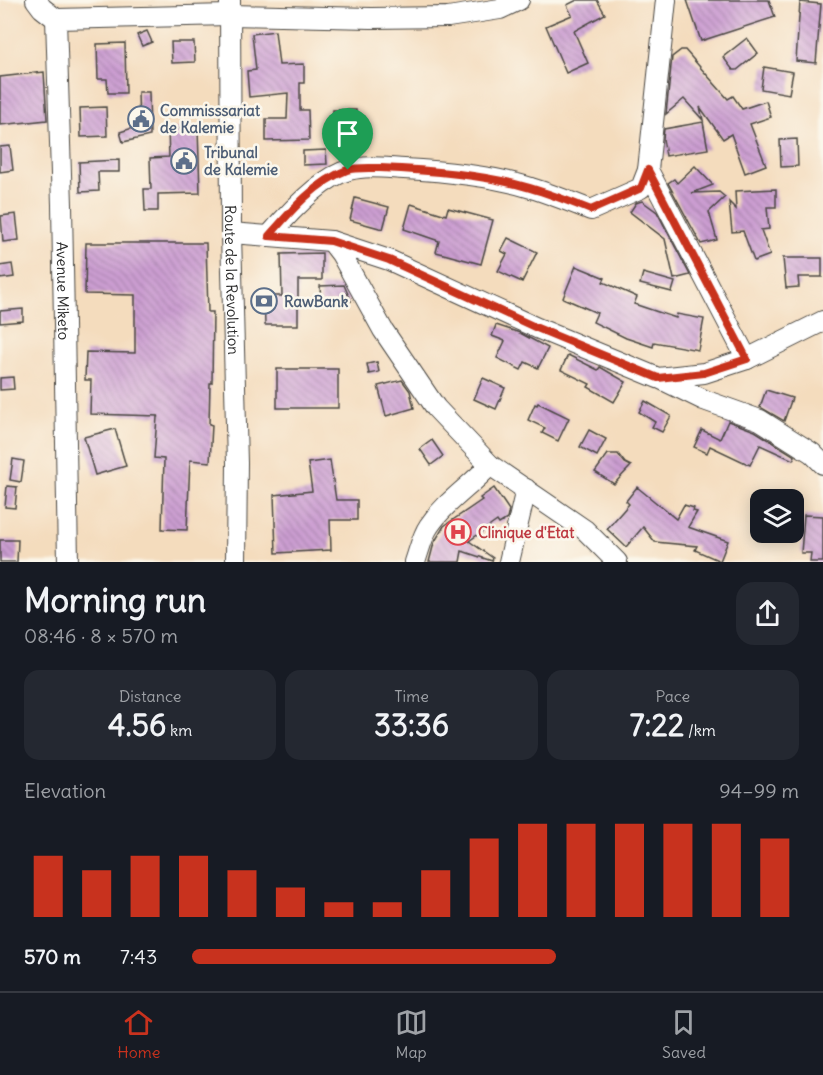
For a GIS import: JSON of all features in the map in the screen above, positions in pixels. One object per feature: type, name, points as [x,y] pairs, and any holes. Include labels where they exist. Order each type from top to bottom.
[{"type":"street","points":[[36,0],[56,19],[230,7],[371,18],[448,17],[500,9],[519,0]]},
{"type":"street","points":[[269,236],[292,209],[324,183],[348,170],[380,168],[417,170],[495,180],[530,187],[591,210],[641,188],[648,170],[666,0]]},
{"type":"street","name":"Route de la Revolution","points":[[230,7],[231,233],[237,463],[236,562]]},
{"type":"street","name":"Avenue Miketo","points":[[56,19],[62,205],[68,562]]},
{"type":"street","points":[[648,170],[747,359]]},
{"type":"street","points":[[231,233],[331,241],[389,260],[537,328],[658,378],[704,400],[760,420],[812,453],[823,464]]},
{"type":"street","points":[[331,241],[346,262],[383,330],[436,408],[490,465],[585,530],[617,562]]},
{"type":"street","points":[[658,378],[704,373],[747,359],[822,322]]},
{"type":"street","points":[[415,562],[428,528],[443,508],[477,480],[490,465]]},
{"type":"street","points":[[509,562],[526,489]]},
{"type":"building","points":[[577,0],[597,0],[605,14],[574,31],[588,63],[566,73],[546,26],[572,15],[567,5]]},
{"type":"building","points":[[687,0],[769,0],[775,17],[701,41]]},
{"type":"building","points":[[800,2],[821,4],[816,63],[796,61]]},
{"type":"building","points":[[147,31],[152,42],[142,46],[137,35]]},
{"type":"building","points":[[275,31],[279,65],[304,64],[304,83],[300,83],[300,110],[308,110],[309,140],[266,141],[266,119],[287,119],[288,93],[249,97],[247,71],[256,70],[252,34]]},
{"type":"building","points":[[747,38],[758,53],[737,70],[733,70],[723,57]]},
{"type":"building","points":[[171,42],[194,42],[195,62],[172,63]]},
{"type":"building","points":[[125,43],[126,93],[108,93],[107,79],[98,79],[97,44]]},
{"type":"building","points":[[681,50],[685,50],[728,99],[733,96],[742,109],[766,101],[771,117],[750,124],[766,165],[745,173],[731,134],[723,139],[700,107],[703,120],[684,99],[666,114],[672,57]]},
{"type":"building","points":[[764,67],[793,72],[789,94],[761,89]]},
{"type":"building","points":[[44,72],[47,120],[0,125],[0,77]]},
{"type":"building","points":[[138,92],[149,92],[150,136],[123,142],[120,132],[139,126]]},
{"type":"building","points":[[106,107],[107,136],[81,137],[80,108]]},
{"type":"building","points":[[333,110],[356,110],[355,142],[332,141]]},
{"type":"building","points":[[703,122],[708,149],[666,156],[664,129]]},
{"type":"building","name":"Tribunal de Kalemie","points":[[198,128],[200,193],[158,194],[158,211],[145,211],[144,189],[151,189],[150,158],[169,157],[168,129]]},
{"type":"building","points":[[797,139],[798,166],[781,167],[780,140]]},
{"type":"building","points":[[10,146],[13,170],[0,172],[0,147]]},
{"type":"building","points":[[326,150],[327,164],[303,165],[303,151]]},
{"type":"building","points":[[119,160],[119,172],[98,172],[99,191],[80,192],[79,162]]},
{"type":"building","points":[[695,166],[713,185],[692,193],[719,192],[725,197],[709,212],[717,240],[701,244],[668,183],[674,179],[677,183]]},
{"type":"building","points":[[776,189],[776,207],[767,207],[769,229],[761,230],[770,255],[754,261],[743,231],[732,232],[729,202],[736,209],[735,191]]},
{"type":"building","points":[[355,198],[389,207],[383,229],[350,220]]},
{"type":"building","points":[[642,201],[657,212],[690,275],[674,279],[665,239],[630,212],[636,203]]},
{"type":"building","points":[[411,204],[446,215],[448,208],[493,220],[481,264],[436,252],[439,241],[404,229]]},
{"type":"building","points":[[16,214],[19,240],[3,242],[1,216]]},
{"type":"building","points":[[508,238],[537,252],[522,282],[498,271],[507,254],[501,251]]},
{"type":"building","points":[[86,243],[206,243],[208,312],[213,312],[210,462],[190,460],[187,530],[162,529],[164,459],[154,458],[157,417],[159,416],[90,414],[91,380],[85,380],[86,352],[135,353],[135,295],[85,294]]},
{"type":"building","points":[[322,253],[322,280],[298,280],[298,325],[265,325],[264,296],[282,296],[281,254]]},
{"type":"building","points":[[783,258],[822,258],[822,277],[798,277],[799,287],[786,288]]},
{"type":"building","points":[[12,264],[14,277],[0,279],[0,266]]},
{"type":"building","points":[[576,266],[605,278],[603,282],[637,297],[634,304],[676,318],[677,314],[704,319],[698,350],[654,342],[653,347],[626,338],[593,322],[597,313],[563,298]]},
{"type":"building","points":[[643,273],[675,282],[672,292],[640,284]]},
{"type":"building","points":[[344,285],[351,301],[321,303],[320,286]]},
{"type":"building","points":[[23,309],[23,321],[0,323],[0,311]]},
{"type":"building","points":[[496,325],[520,333],[548,348],[538,368],[525,362],[521,370],[497,358],[505,341],[492,336]]},
{"type":"building","points":[[568,355],[598,370],[600,367],[626,382],[614,402],[588,387],[590,384],[561,370]]},
{"type":"building","points":[[377,362],[379,372],[369,374],[367,364]]},
{"type":"building","points":[[277,369],[338,369],[338,408],[277,408]]},
{"type":"building","points":[[13,377],[14,389],[0,390],[0,378]]},
{"type":"building","points":[[483,378],[505,388],[496,409],[474,399]]},
{"type":"building","points":[[402,380],[410,391],[414,408],[386,416],[378,386]]},
{"type":"building","points":[[766,390],[792,398],[784,421],[760,407]]},
{"type":"building","points":[[645,401],[671,416],[662,432],[652,427],[655,422],[639,412]]},
{"type":"building","points":[[538,403],[569,418],[558,441],[542,433],[545,428],[528,420],[535,404]]},
{"type":"building","points":[[728,421],[755,431],[795,456],[793,460],[760,445],[750,465],[710,446],[707,453],[694,447],[702,430],[720,439]]},
{"type":"building","points":[[115,429],[126,466],[95,475],[84,437]]},
{"type":"building","points":[[589,430],[606,439],[597,456],[580,447]]},
{"type":"building","points":[[432,440],[443,456],[431,465],[420,449]]},
{"type":"building","points":[[608,454],[618,454],[625,463],[631,466],[614,484],[595,472]]},
{"type":"building","points":[[13,459],[24,461],[21,482],[10,480]]},
{"type":"building","points":[[330,460],[336,500],[357,500],[357,520],[330,520],[331,550],[276,553],[274,495],[312,491],[308,463]]},
{"type":"building","points":[[7,486],[17,487],[15,508],[5,507]]},
{"type":"building","points":[[637,487],[676,519],[684,505],[694,508],[693,511],[697,512],[688,527],[728,541],[720,561],[695,550],[697,546],[655,542],[643,527],[626,547],[607,529],[629,504],[626,501]]},
{"type":"building","name":"Clinique d'Etat","points":[[494,488],[509,510],[507,519],[499,524],[497,521],[469,541],[493,558],[492,561],[462,551],[460,562],[429,562],[434,543],[444,526],[482,500],[480,498]]},
{"type":"building","points":[[804,515],[823,516],[823,562],[810,562],[811,553],[801,553],[802,543],[804,543]]},
{"type":"building","points":[[0,540],[18,540],[17,562],[0,562]]},
{"type":"place","name":"Commisssariat de Kalemie","points":[[141,119]]},
{"type":"place","name":"Tribunal de Kalemie","points":[[184,161]]},
{"type":"place","name":"RawBank","points":[[264,301]]},
{"type":"place","name":"Clinique d'Etat","points":[[458,532]]},
{"type":"route","points":[[380,168],[417,170],[495,180],[530,187],[591,210],[641,188],[648,170],[747,359],[704,373],[658,378],[537,328],[389,260],[331,241],[269,236],[292,209],[324,183],[348,170],[380,168]]}]
